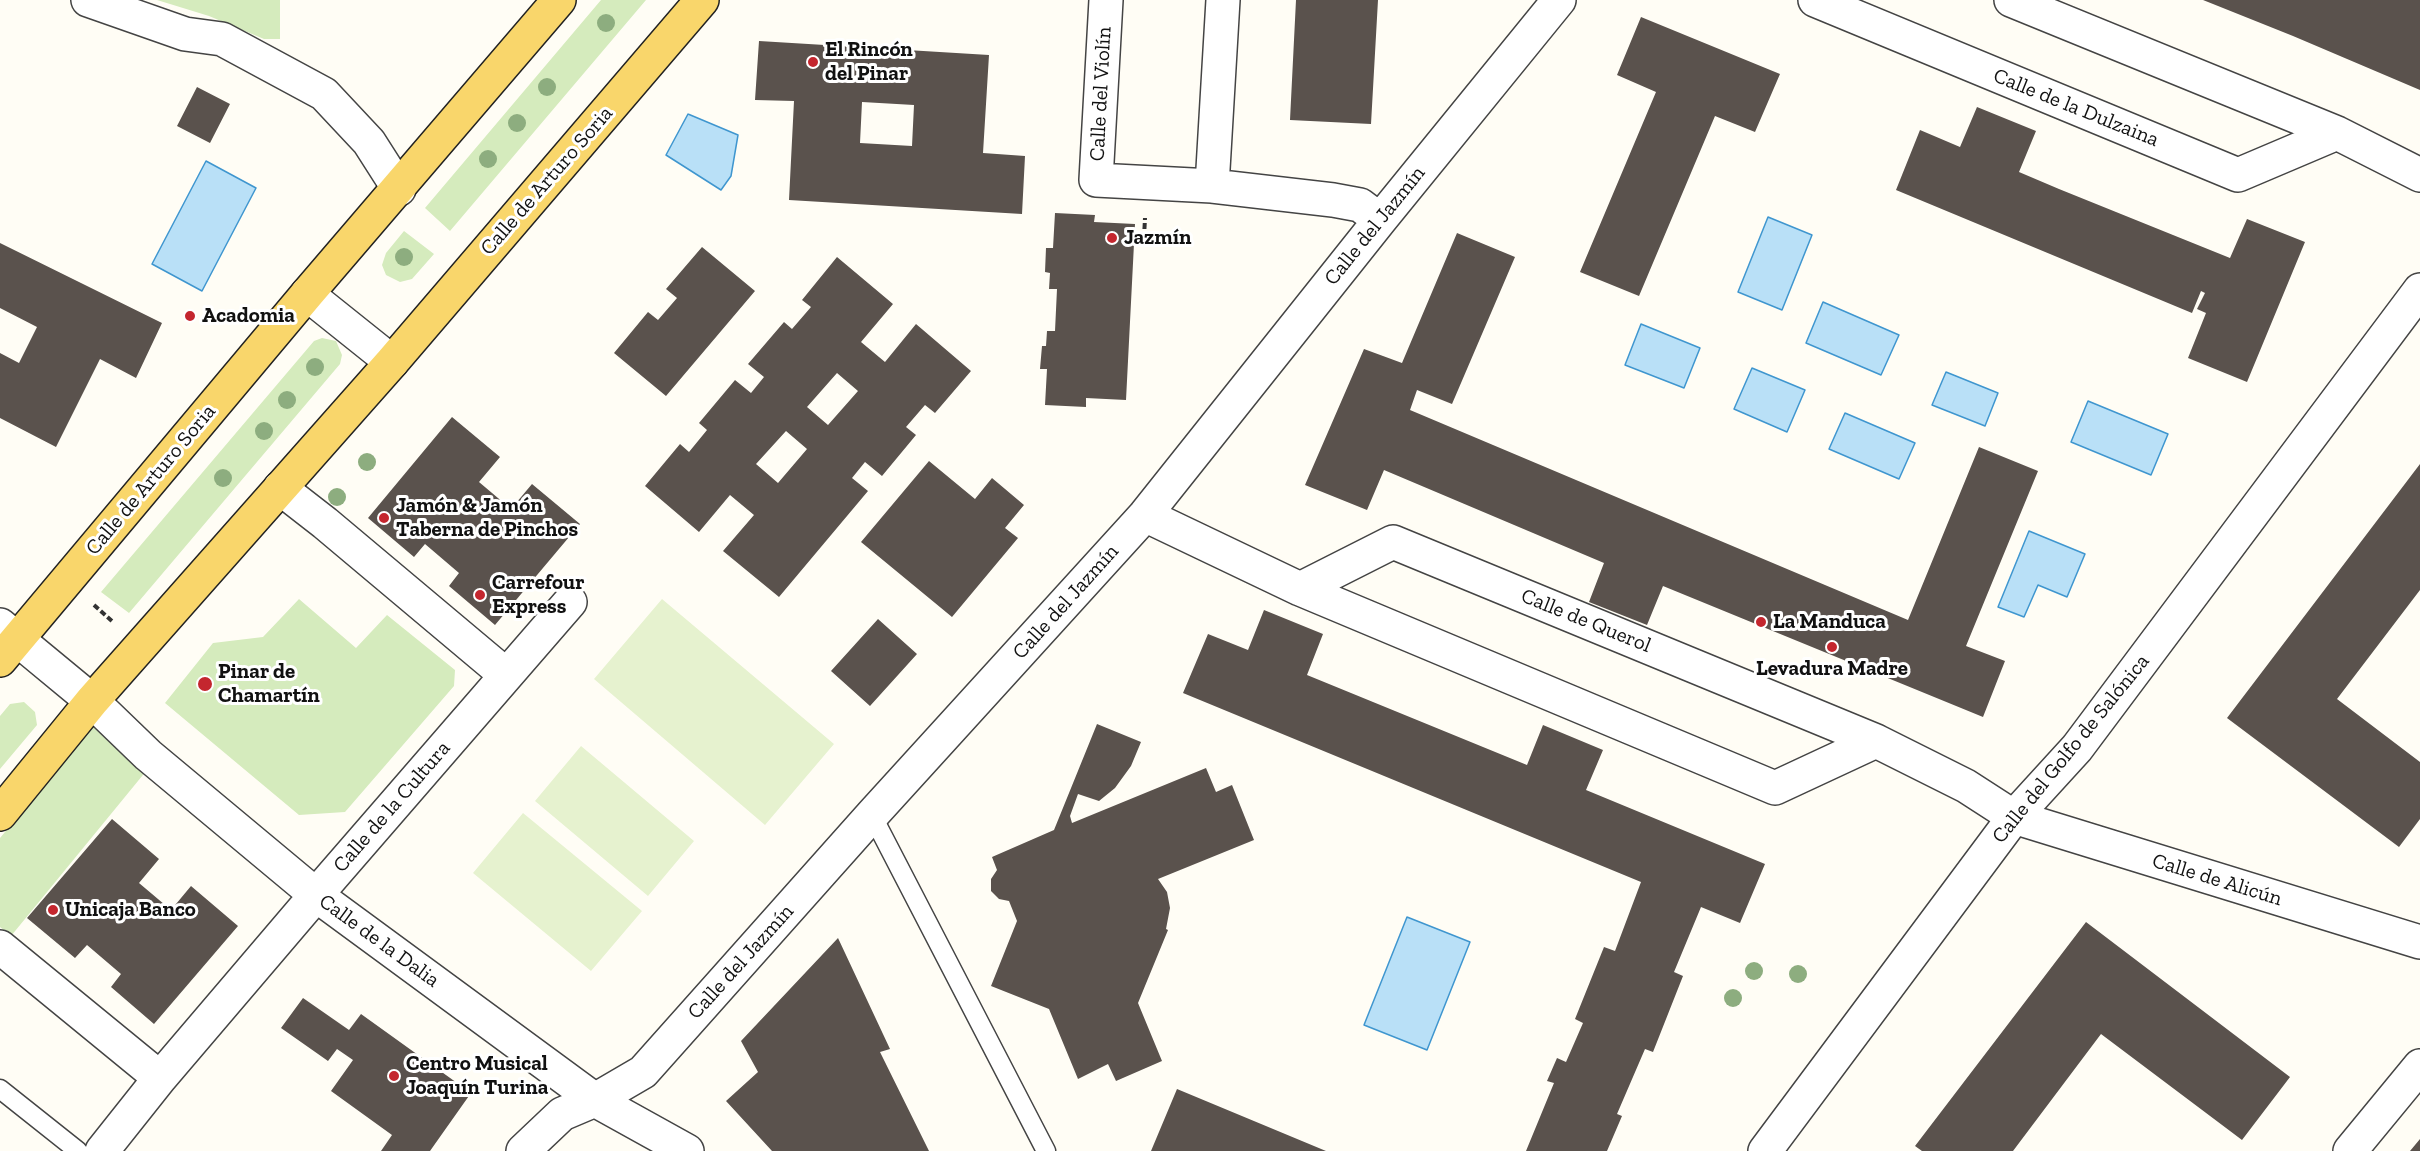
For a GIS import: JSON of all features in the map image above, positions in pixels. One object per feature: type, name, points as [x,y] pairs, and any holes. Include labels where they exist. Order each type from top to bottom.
[{"type":"main road","name":"Calle de Arturo Soria","points":[[6,641],[66,581],[307,294],[559,0]]},
{"type":"main road","name":"Calle de Arturo Soria","points":[[0,814],[92,701],[392,362],[702,0]]},
{"type":"street","points":[[88,0],[185,34],[222,39],[324,94],[369,142],[399,189]]},
{"type":"street","name":"Calle del Violín","points":[[1107,0],[1096,180],[1212,186],[1351,203],[1360,205],[1380,220]]},
{"type":"street","points":[[1212,186],[1223,0]]},
{"type":"street","name":"Calle del Jazmín","points":[[523,1151],[562,1114],[595,1100],[643,1072],[872,815],[1145,515],[1559,0]]},
{"type":"street","name":"Calle de la Dulzaina","points":[[1815,0],[2238,175],[2337,133]]},
{"type":"street","points":[[2011,0],[2337,133],[2420,175]]},
{"type":"street","name":"Calle del Golfo de Salónica","points":[[1765,1151],[2014,817],[2077,748],[2420,290]]},
{"type":"street","points":[[307,294],[392,362]]},
{"type":"street","points":[[280,488],[506,675]]},
{"type":"street","points":[[1145,515],[1300,589],[1774,788],[1876,741]]},
{"type":"street","name":"Calle de Querol","points":[[1300,589],[1393,542],[1876,741],[1966,786],[2014,817]]},
{"type":"street","name":"Calle de la Cultura","points":[[102,1151],[160,1078],[316,895],[570,602]]},
{"type":"street","name":"Calle de Arturo Soria","points":[[6,641],[92,701]]},
{"type":"street","name":"Calle de la Dalia","points":[[92,701],[148,755],[316,895],[595,1100],[687,1151]]},
{"type":"street","name":"Calle de Alicún","points":[[2014,817],[2420,942]]},
{"type":"street","points":[[0,947],[160,1078]]},
{"type":"street","points":[[2350,1151],[2420,1066]]},
{"type":"lane","points":[[872,815],[1046,1151]]},
{"type":"lane","points":[[0,1089],[78,1151]]},
{"type":"path","points":[[1144,238],[1146,208]]},
{"type":"path","points":[[66,581],[141,646]]},
{"type":"green space","points":[[157,0],[280,0],[280,39],[264,39],[209,16]]},
{"type":"green space","points":[[601,0],[646,0],[450,231],[425,208]]},
{"type":"green space","points":[[404,231],[434,254],[412,279],[400,282],[386,275],[382,265],[386,253]]},
{"type":"green space","points":[[322,338],[336,341],[342,355],[340,364],[129,613],[101,592],[314,341]]},
{"type":"green space","points":[[299,599],[356,648],[387,615],[455,670],[454,686],[345,812],[299,815],[165,703],[213,643],[263,637]]},
{"type":"green space","points":[[662,599],[834,744],[765,825],[594,679]]},
{"type":"green space","points":[[24,702],[35,712],[37,725],[0,769],[0,716],[10,704]]},
{"type":"green space","points":[[94,724],[147,770],[11,936],[0,927],[0,838]]},
{"type":"green space","points":[[581,746],[694,841],[648,896],[535,801]]},
{"type":"green space","points":[[523,813],[642,911],[591,971],[473,873]]},
{"type":"water","points":[[688,114],[738,135],[731,176],[721,190],[666,155]]},
{"type":"water","points":[[206,161],[256,188],[202,291],[152,264]]},
{"type":"water","points":[[1768,217],[1812,235],[1782,310],[1738,292]]},
{"type":"water","points":[[1823,302],[1899,335],[1881,375],[1806,343]]},
{"type":"water","points":[[1641,324],[1700,348],[1684,388],[1625,365]]},
{"type":"water","points":[[1752,368],[1805,390],[1787,432],[1734,409]]},
{"type":"water","points":[[1946,372],[1998,393],[1985,426],[1932,405]]},
{"type":"water","points":[[2088,401],[2168,434],[2151,475],[2071,442]]},
{"type":"water","points":[[1845,413],[1915,443],[1899,479],[1829,449]]},
{"type":"water","points":[[2029,531],[2085,554],[2067,597],[2038,585],[2024,617],[1998,607]]},
{"type":"water","points":[[1407,917],[1470,942],[1427,1050],[1364,1025]]},
{"type":"building","points":[[1296,0],[1378,0],[1371,124],[1290,120]]},
{"type":"building","points":[[2203,0],[2420,0],[2420,90],[2293,36]]},
{"type":"building","points":[[1641,17],[1780,74],[1755,132],[1715,116],[1639,296],[1580,272],[1656,92],[1617,75]]},
{"type":"building","points":[[759,41],[989,55],[983,153],[1025,156],[1022,214],[789,200],[794,101],[755,100]],"holes":[[[862,102],[914,105],[912,146],[860,143]]]},
{"type":"building","points":[[197,87],[230,104],[210,143],[177,126]]},
{"type":"building","points":[[1977,107],[2036,131],[2019,172],[2059,189],[2230,258],[2247,219],[2305,242],[2247,382],[2188,358],[2206,313],[2197,309],[2205,293],[2201,291],[2192,313],[1896,190],[1920,130],[1960,147]]},
{"type":"building","points":[[1055,213],[1095,215],[1094,222],[1135,224],[1126,400],[1086,398],[1086,407],[1045,405],[1047,369],[1040,369],[1042,346],[1046,346],[1047,331],[1055,331],[1057,289],[1049,289],[1050,273],[1045,272],[1046,248],[1053,248]]},
{"type":"building","points":[[1457,233],[1515,257],[1452,404],[1417,390],[1410,410],[1908,620],[1979,447],[2038,471],[1966,646],[2005,661],[1983,717],[1663,586],[1647,625],[1589,602],[1604,563],[1384,470],[1367,510],[1305,485],[1364,349],[1402,363]]},
{"type":"building","points":[[0,243],[162,323],[136,378],[100,359],[56,447],[0,418],[0,353],[19,363],[37,327],[0,308]]},
{"type":"building","points":[[702,247],[755,291],[666,396],[614,353],[648,312],[658,320],[677,298],[666,289]]},
{"type":"building","points":[[837,257],[893,304],[861,342],[885,362],[916,324],[971,371],[935,413],[925,405],[906,427],[916,435],[882,476],[865,462],[852,478],[868,491],[779,597],[723,551],[754,515],[730,495],[699,532],[645,486],[680,444],[689,452],[707,430],[699,423],[735,380],[751,393],[764,377],[748,364],[784,322],[792,329],[811,307],[802,300]],"holes":[[[837,373],[858,391],[828,425],[807,407]],[[786,431],[807,449],[778,483],[756,464]]]},
{"type":"building","points":[[452,417],[500,457],[479,482],[511,509],[532,484],[580,524],[495,625],[449,586],[459,573],[425,544],[414,557],[368,518]]},
{"type":"building","points":[[929,461],[975,499],[992,478],[1024,505],[1005,528],[1018,538],[952,617],[861,542]]},
{"type":"building","points":[[2420,464],[2420,590],[2337,699],[2420,762],[2420,819],[2399,847],[2227,718]]},
{"type":"building","points":[[1264,610],[1323,634],[1307,675],[1527,765],[1543,725],[1603,750],[1586,790],[1765,864],[1740,923],[1701,907],[1674,972],[1683,976],[1653,1052],[1645,1049],[1617,1114],[1622,1116],[1607,1151],[1526,1151],[1554,1083],[1547,1081],[1557,1058],[1566,1062],[1583,1023],[1575,1019],[1604,947],[1615,951],[1641,882],[1183,693],[1208,634],[1248,650]]},
{"type":"building","points":[[878,619],[917,654],[870,706],[831,671]]},
{"type":"building","points":[[1097,724],[1141,742],[1131,766],[1115,788],[1099,801],[1078,794],[1070,816],[1072,823],[1206,768],[1216,792],[1232,785],[1254,840],[1158,879],[1167,892],[1170,908],[1166,929],[1168,930],[1138,1003],[1162,1061],[1116,1081],[1108,1064],[1078,1079],[1049,1009],[991,986],[1017,921],[1009,901],[999,899],[991,891],[991,879],[997,870],[992,857],[1054,830]]},
{"type":"building","points":[[112,819],[159,859],[139,883],[171,910],[191,886],[238,926],[154,1024],[111,987],[121,974],[87,945],[75,958],[27,918]]},
{"type":"building","points":[[2086,922],[2290,1077],[2242,1140],[2101,1034],[2013,1151],[1922,1151],[1915,1146]]},
{"type":"building","points":[[838,938],[890,1049],[880,1052],[929,1151],[772,1151],[726,1101],[758,1072],[741,1041]]},
{"type":"building","name":"Centro Musical Joaquín Turina","points":[[303,998],[349,1030],[361,1014],[471,1093],[430,1151],[381,1151],[392,1135],[331,1091],[353,1060],[337,1049],[328,1061],[281,1028]]},
{"type":"building","points":[[1177,1089],[1326,1151],[1151,1151]]},
{"type":"building","points":[[2420,1139],[2420,1151],[2410,1151]]},
{"type":"place","name":"El Rincón del Pinar","points":[[813,62]]},
{"type":"place","name":"Jazmín","points":[[1112,238]]},
{"type":"place","name":"Acadomia","points":[[190,316]]},
{"type":"place","name":"Jamón & Jamón Taberna de Pinchos","points":[[384,518]]},
{"type":"place","name":"Carrefour Express","points":[[480,595]]},
{"type":"place","name":"La Manduca","points":[[1761,622]]},
{"type":"place","name":"Levadura Madre","points":[[1832,647]]},
{"type":"place","name":"Pinar de Chamartín","points":[[205,684]]},
{"type":"place","name":"Unicaja Banco","points":[[53,910]]},
{"type":"place","name":"Centro Musical Joaquín Turina","points":[[394,1076]]}]
